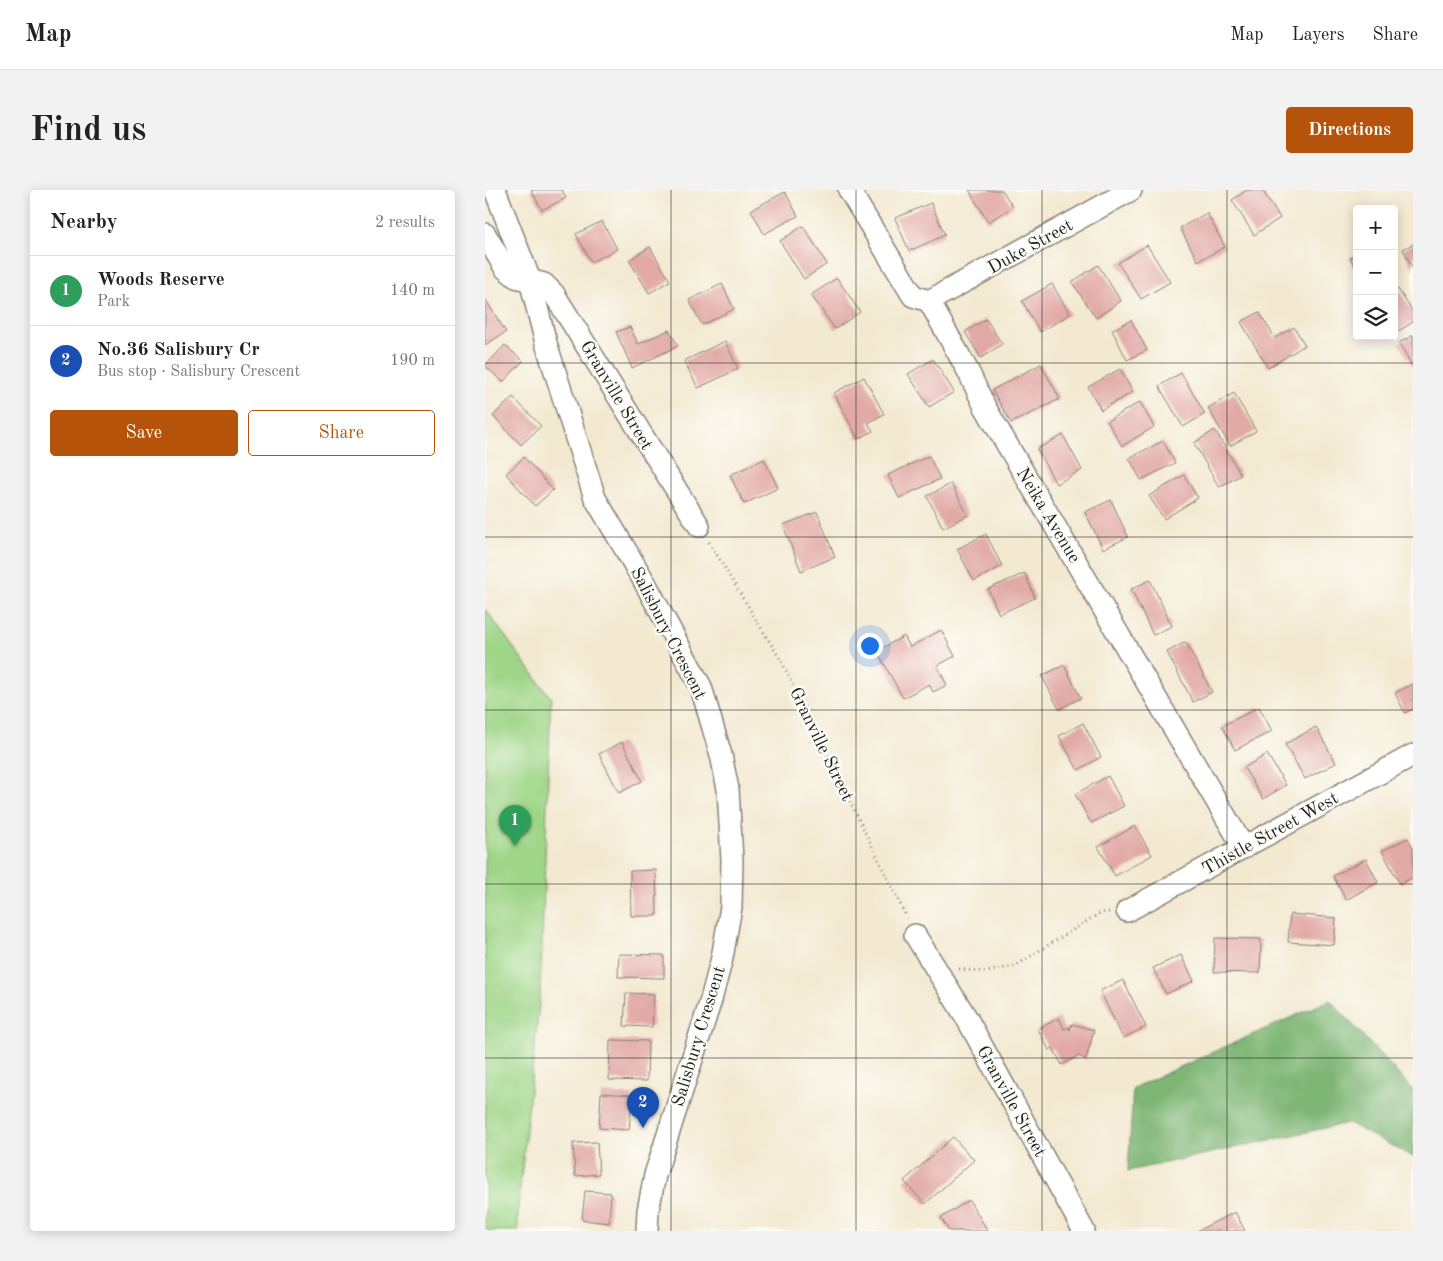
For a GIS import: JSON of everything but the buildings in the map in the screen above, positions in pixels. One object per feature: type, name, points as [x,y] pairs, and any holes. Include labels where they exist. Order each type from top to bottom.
[{"type":"street","points":[[495,190],[530,280]]},
{"type":"street","points":[[849,190],[913,296],[929,301]]},
{"type":"street","name":"Duke Street","points":[[929,301],[1131,190]]},
{"type":"street","name":"Granville Street","points":[[485,234],[505,268],[516,276],[544,284],[554,294],[699,526]]},
{"type":"street","name":"Salisbury Crescent","points":[[530,280],[546,343],[595,498],[644,581],[701,688],[721,755],[728,789],[732,860],[731,907],[722,958],[711,1000],[655,1176],[648,1211],[647,1231]]},
{"type":"street","name":"Neika Avenue","points":[[929,301],[968,371],[985,407],[1244,848]]},
{"type":"street","name":"Thistle Street West","points":[[1127,911],[1413,755]]},
{"type":"street","name":"Granville Street","points":[[915,935],[966,1018],[1084,1231]]},
{"type":"path","name":"Granville Street","points":[[699,526],[783,664],[915,935]]},
{"type":"path","points":[[941,976],[954,970],[966,969],[985,972],[1015,966],[1100,913],[1127,911]]},
{"type":"green space","points":[[485,609],[551,698],[540,995],[518,1208],[518,1231],[485,1231]]},
{"type":"green space","points":[[1330,1000],[1413,1090],[1413,1157],[1348,1123],[1128,1171],[1133,1088]]},
{"type":"place","name":"Woods Reserve","points":[[515,846]]},
{"type":"place","name":"No.36 Salisbury Cr","points":[[643,1128]]}]
